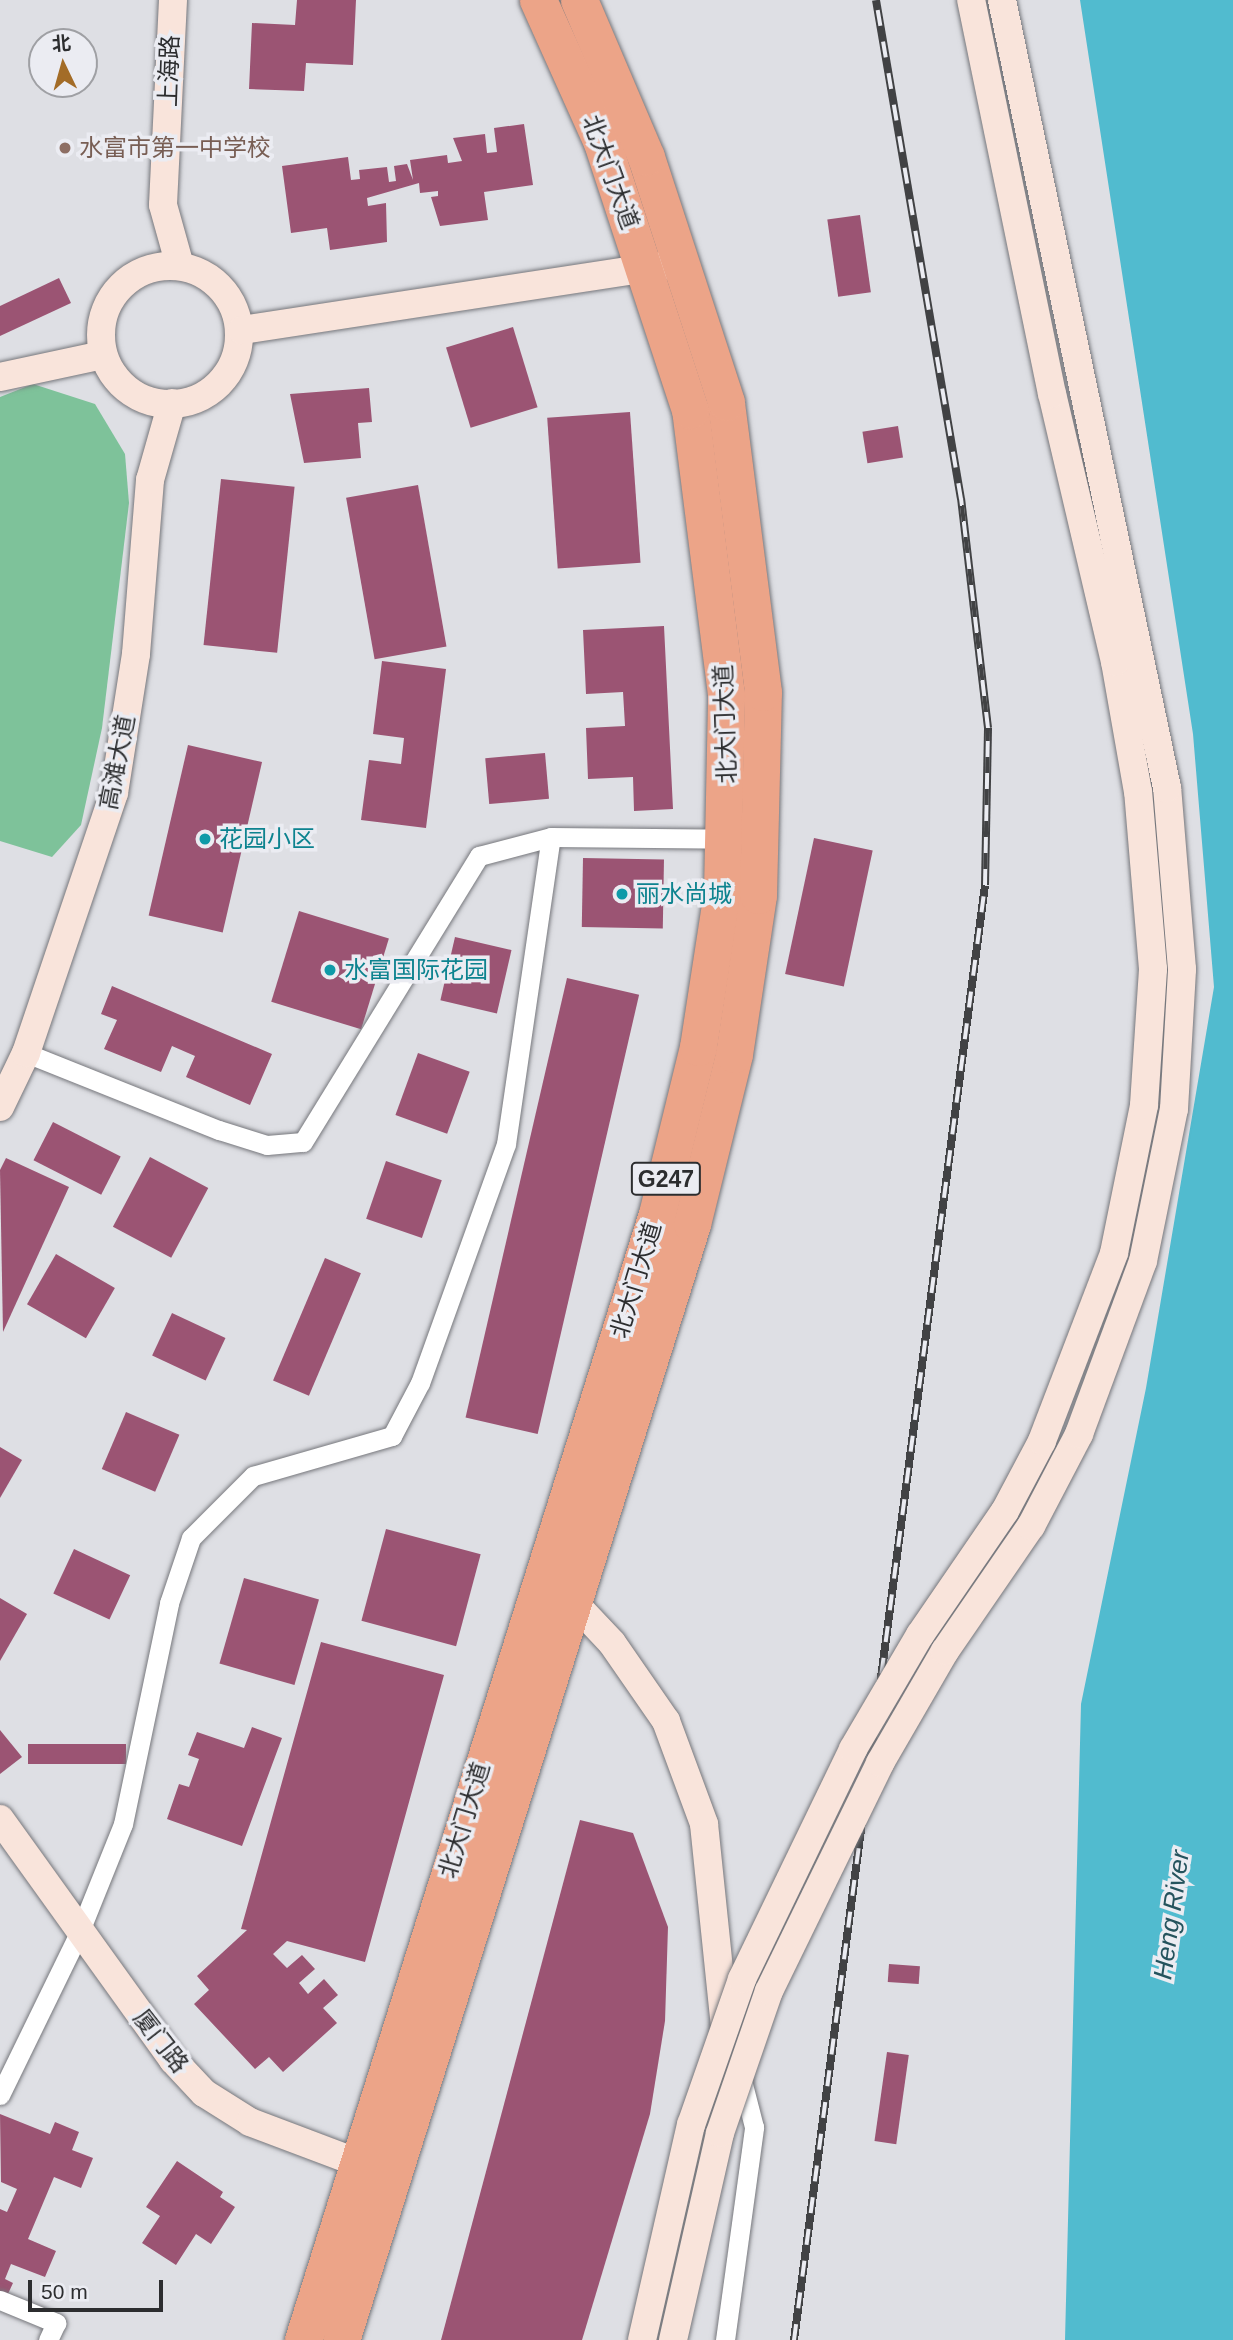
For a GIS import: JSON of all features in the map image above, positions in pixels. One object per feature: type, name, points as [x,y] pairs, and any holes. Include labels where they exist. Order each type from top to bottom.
[{"type":"highway","name":"北大门大道","points":[[303,2340],[541,1569],[631,1300],[684,1113],[710,983],[726,839],[726,694],[706,509],[687,398],[646,268],[590,113],[538,0]]},
{"type":"highway","name":"北大门大道","points":[[341,2340],[570,1599],[671,1295],[719,1122],[746,989],[762,839],[762,692],[742,504],[723,390],[624,99],[579,0]]},
{"type":"main road","name":"上海路","points":[[173,0],[163,205],[180,266]]},
{"type":"main road","points":[[642,2340],[691,2125],[742,1979],[853,1749],[920,1636],[1005,1511],[1047,1431],[1114,1253],[1144,1105],[1153,969],[1136,779],[971,0]]},
{"type":"main road","points":[[674,2340],[720,2133],[769,1991],[880,1763],[945,1651],[1031,1526],[1079,1434],[1143,1261],[1174,1109],[1182,969],[1167,788],[1002,0]]},
{"type":"main road","points":[[242,330],[682,263]]},
{"type":"main road","points":[[180,266],[221,287],[242,330],[231,369],[219,384],[202,396],[172,403],[143,399],[126,388],[103,355],[105,310],[117,290],[146,271],[180,266]]},
{"type":"main road","points":[[0,377],[103,355]]},
{"type":"main road","name":"高滩大道","points":[[0,1107],[26,1053],[114,793],[136,654],[150,480],[172,403]]},
{"type":"main road","points":[[541,1569],[612,1643],[666,1721],[704,1824],[726,2017],[674,2340]]},
{"type":"main road","name":"厦门路","points":[[0,1819],[173,2060],[204,2092],[250,2122],[393,2176]]},
{"type":"street","points":[[26,1053],[219,1130],[267,1145],[303,1142],[479,856],[551,837],[762,839]]},
{"type":"street","points":[[0,2095],[80,1931],[123,1824],[169,1603],[191,1538],[253,1476],[392,1436],[420,1383],[506,1144],[551,837]]},
{"type":"street","points":[[725,2340],[754,2127],[726,2017]]},
{"type":"street","points":[[0,2300],[57,2323],[48,2340]]},
{"type":"green space","points":[[33,384],[95,404],[125,454],[129,503],[102,728],[81,825],[52,857],[0,841],[0,397]]},
{"type":"water","name":"Heng River","points":[[1080,0],[1233,0],[1233,2340],[1065,2340],[1081,1704],[1146,1388],[1214,987],[1193,734]]},
{"type":"building","points":[[297,0],[356,0],[353,65],[306,63],[304,91],[249,89],[252,23],[295,25]]},
{"type":"building","points":[[524,124],[533,185],[484,192],[488,220],[440,226],[431,197],[438,196],[438,191],[420,193],[419,183],[367,198],[368,206],[386,203],[387,242],[330,250],[327,228],[291,233],[282,166],[348,157],[351,180],[360,179],[359,170],[387,167],[389,182],[396,181],[394,166],[407,164],[413,180],[410,160],[447,155],[448,163],[462,161],[453,138],[485,134],[487,153],[497,152],[494,128]]},
{"type":"building","points":[[860,215],[871,292],[838,297],[827,220]]},
{"type":"building","points":[[59,278],[71,303],[0,336],[0,306]]},
{"type":"building","points":[[513,327],[538,407],[471,428],[446,347]]},
{"type":"building","points":[[369,388],[372,422],[358,423],[361,458],[304,463],[290,394]]},
{"type":"building","points":[[630,412],[641,563],[558,568],[547,418]]},
{"type":"building","points":[[898,426],[903,458],[867,463],[862,432]]},
{"type":"building","points":[[221,479],[295,487],[277,653],[204,645]]},
{"type":"building","points":[[418,485],[446,647],[375,659],[346,498]]},
{"type":"building","points":[[664,626],[673,809],[634,811],[633,777],[588,779],[586,728],[625,726],[623,692],[586,694],[583,630]]},
{"type":"building","points":[[382,661],[446,669],[426,828],[361,820],[369,760],[401,764],[404,738],[373,734]]},
{"type":"building","name":"花园小区","points":[[188,745],[262,762],[223,933],[149,916]]},
{"type":"building","points":[[545,753],[549,799],[489,804],[485,758]]},
{"type":"building","points":[[814,838],[873,850],[844,986],[785,974]]},
{"type":"building","name":"丽水尚城","points":[[583,858],[664,859],[663,928],[582,927]]},
{"type":"building","name":"水富国际花园","points":[[299,911],[389,938],[361,1029],[271,1002]]},
{"type":"building","points":[[455,937],[512,950],[497,1013],[440,1000]]},
{"type":"building","points":[[567,978],[639,995],[538,1434],[466,1417]]},
{"type":"building","points":[[112,986],[272,1054],[250,1105],[186,1077],[195,1056],[172,1046],[161,1072],[104,1049],[117,1020],[101,1014]]},
{"type":"building","points":[[418,1053],[470,1072],[447,1134],[395,1115]]},
{"type":"building","points":[[53,1122],[121,1157],[101,1195],[33,1160]]},
{"type":"building","points":[[150,1157],[208,1188],[171,1258],[113,1227]]},
{"type":"building","points":[[6,1158],[69,1187],[3,1332],[0,1170]]},
{"type":"building","points":[[386,1161],[442,1180],[422,1238],[366,1219]]},
{"type":"building","points":[[56,1254],[115,1288],[86,1338],[27,1304]]},
{"type":"building","points":[[325,1258],[361,1273],[309,1396],[273,1380]]},
{"type":"building","points":[[172,1313],[225,1338],[206,1381],[152,1356]]},
{"type":"building","points":[[126,1412],[179,1435],[155,1492],[102,1469]]},
{"type":"building","points":[[0,1447],[22,1460],[0,1498]]},
{"type":"building","points":[[386,1529],[481,1554],[456,1646],[361,1621]]},
{"type":"building","points":[[74,1549],[130,1575],[109,1620],[53,1593]]},
{"type":"building","points":[[244,1578],[319,1599],[294,1685],[219,1664]]},
{"type":"building","points":[[0,1598],[27,1614],[0,1661]]},
{"type":"building","points":[[321,1642],[444,1675],[365,1962],[287,1941],[273,1954],[287,1968],[302,1955],[315,1969],[299,1983],[308,1994],[324,1979],[338,1995],[323,2008],[337,2023],[283,2072],[269,2057],[255,2069],[194,2004],[209,1990],[197,1976],[247,1930],[241,1929]]},
{"type":"building","points":[[252,1727],[282,1738],[242,1846],[167,1819],[179,1784],[189,1787],[199,1759],[188,1755],[197,1732],[244,1748]]},
{"type":"building","points":[[0,1730],[22,1757],[0,1774]]},
{"type":"building","points":[[28,1744],[126,1744],[126,1764],[28,1764]]},
{"type":"building","points":[[580,1820],[633,1833],[668,1927],[665,2021],[650,2114],[582,2340],[441,2340]]},
{"type":"building","points":[[889,1964],[920,1966],[919,1984],[888,1982]]},
{"type":"building","points":[[887,2052],[909,2055],[896,2144],[874,2141]]},
{"type":"building","points":[[0,2114],[50,2134],[55,2122],[79,2132],[72,2150],[93,2158],[81,2188],[54,2177],[28,2239],[56,2251],[45,2277],[11,2264],[5,2279],[13,2283],[7,2296],[0,2293],[0,2209],[7,2212],[17,2189],[1,2182]]},
{"type":"building","points":[[177,2161],[223,2192],[220,2197],[235,2207],[211,2244],[196,2234],[176,2265],[142,2243],[160,2216],[146,2207]]},
{"type":"railway","points":[[794,2340],[985,885],[988,728],[961,499],[876,0]]},
{"type":"place","name":"水富市第一中学校","points":[[65,148]]},
{"type":"place","name":"花园小区","points":[[205,839]]},
{"type":"place","name":"丽水尚城","points":[[622,894]]},
{"type":"place","name":"水富国际花园","points":[[330,970]]}]
